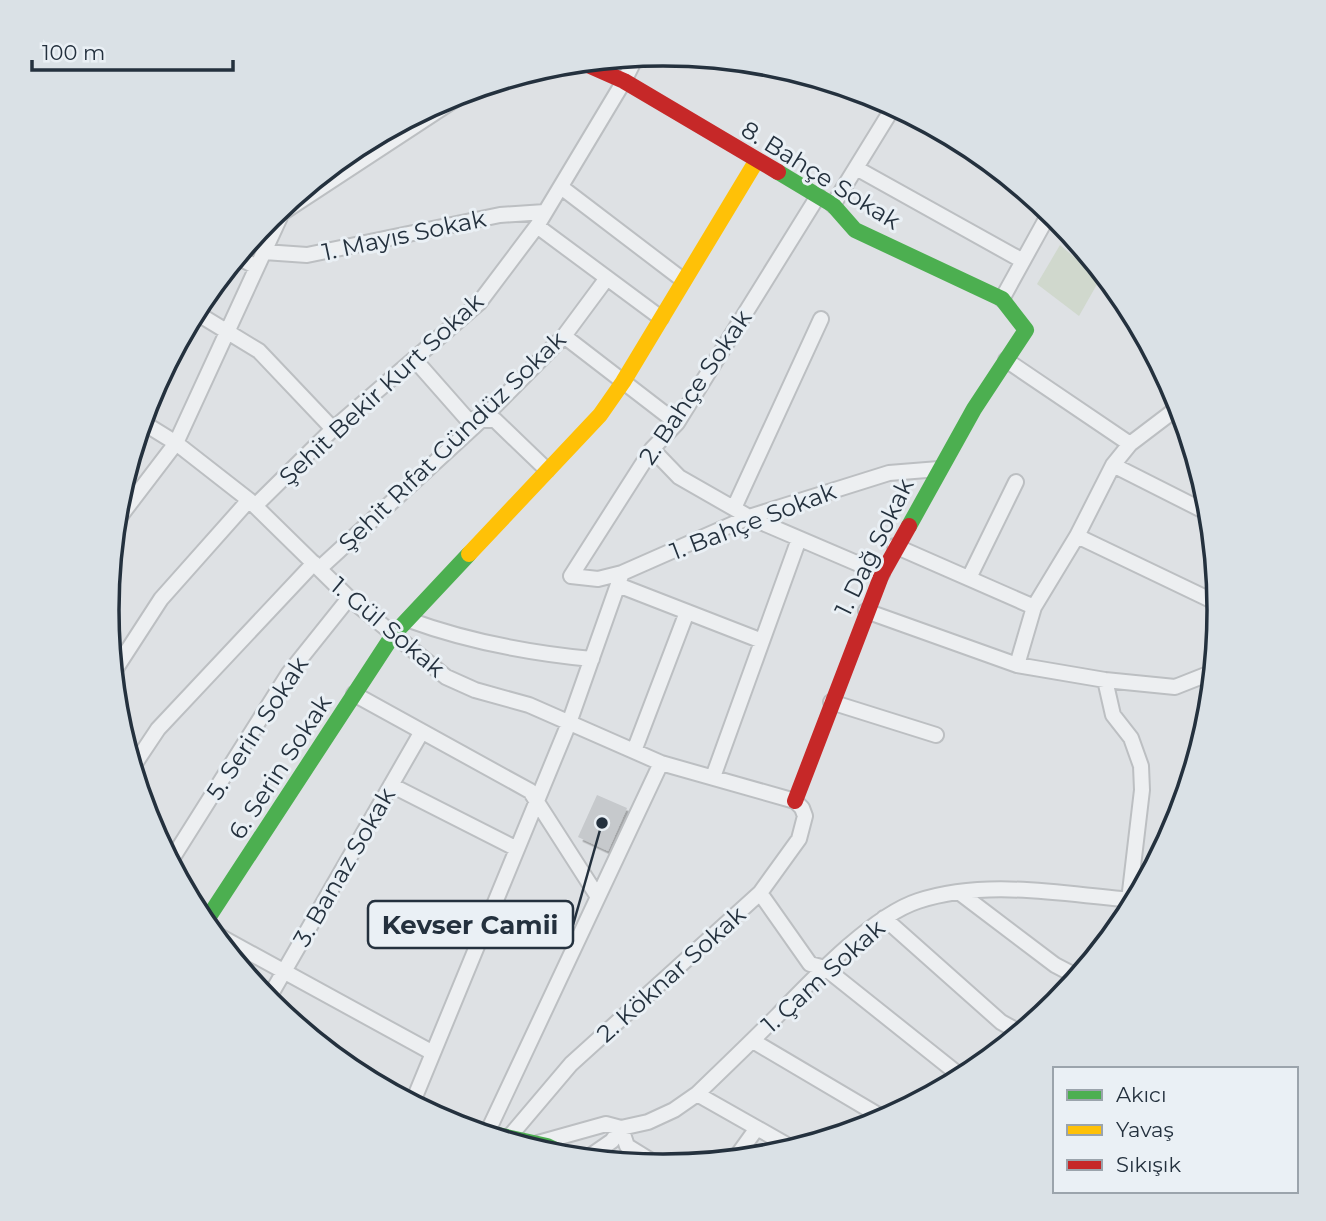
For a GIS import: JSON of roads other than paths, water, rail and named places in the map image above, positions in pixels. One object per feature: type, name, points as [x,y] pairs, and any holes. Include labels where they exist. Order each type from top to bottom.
[{"type":"street","name":"Şehit Bekir Kurt Sokak","points":[[122,660],[161,598],[252,503],[479,303],[537,226],[631,68]]},
{"type":"street","name":"8. Bahçe Sokak","points":[[599,70],[624,81],[833,205],[855,230],[1002,299],[1026,330]]},
{"type":"street","points":[[833,205],[888,116]]},
{"type":"street","points":[[349,167],[399,135]]},
{"type":"street","name":"6. Serin Sokak","points":[[211,913],[393,635],[600,415],[623,382],[757,160]]},
{"type":"street","points":[[856,168],[1023,261]]},
{"type":"street","points":[[561,187],[683,280]]},
{"type":"street","name":"2. Bahçe Sokak","points":[[571,576],[652,449],[677,423],[818,196]]},
{"type":"street","name":"1. Mayıs Sokak","points":[[264,252],[307,255],[500,215],[545,212]]},
{"type":"street","points":[[1002,299],[1044,222]]},
{"type":"street","points":[[537,226],[661,318]]},
{"type":"street","points":[[129,506],[176,443],[274,231]]},
{"type":"street","points":[[246,261],[257,267]]},
{"type":"street","name":"Şehit Rıfat Gündüz Sokak","points":[[140,757],[158,729],[317,565],[481,419],[564,336],[607,278]]},
{"type":"street","points":[[205,318],[259,351],[333,429]]},
{"type":"street","points":[[734,508],[821,319]]},
{"type":"street","name":"1. Dağ Sokak","points":[[795,801],[866,611],[895,546],[974,409],[1026,330]]},
{"type":"street","points":[[564,336],[677,423]]},
{"type":"street","points":[[415,360],[467,419],[495,420],[547,470]]},
{"type":"street","points":[[1006,360],[1130,444]]},
{"type":"street","points":[[1017,665],[1034,607],[1077,536],[1113,465],[1130,444],[1170,414]]},
{"type":"street","name":"1. Gül Sokak","points":[[151,428],[176,443],[252,503],[349,598],[446,677],[475,690],[529,705],[661,763],[795,801]]},
{"type":"street","points":[[652,449],[679,477],[749,517],[882,574]]},
{"type":"street","points":[[1113,465],[1198,508]]},
{"type":"street","name":"1. Bahçe Sokak","points":[[571,576],[620,579],[749,517],[889,473],[939,469]]},
{"type":"street","points":[[969,578],[1016,482]]},
{"type":"street","points":[[1077,536],[1207,598]]},
{"type":"street","points":[[713,777],[799,539]]},
{"type":"street","points":[[895,546],[1034,607]]},
{"type":"street","points":[[416,1095],[569,723],[620,579],[687,612],[762,641]]},
{"type":"street","name":"5. Serin Sokak","points":[[176,853],[289,673],[349,598]]},
{"type":"street","points":[[866,611],[1017,665],[1105,680],[1175,687],[1203,676]]},
{"type":"street","points":[[634,751],[687,612]]},
{"type":"street","points":[[409,620],[489,645],[592,659]]},
{"type":"street","points":[[1105,680],[1113,715],[1131,738],[1141,766],[1142,790],[1135,882]]},
{"type":"street","points":[[354,694],[530,791],[598,897]]},
{"type":"street","points":[[831,702],[936,735]]},
{"type":"street","name":"3. Banaz Sokak","points":[[273,990],[421,733]]},
{"type":"street","points":[[490,1127],[661,763]]},
{"type":"street","points":[[391,785],[517,849]]},
{"type":"street","name":"2. Köknar Sokak","points":[[511,1133],[571,1064],[760,893],[799,839],[805,816],[795,801]]},
{"type":"street","name":"1. Çam Sokak","points":[[545,1141],[606,1124],[621,1128],[648,1122],[674,1110],[697,1094],[825,968],[884,918],[917,901],[1007,888],[1123,901]]},
{"type":"street","points":[[760,893],[810,964],[825,968],[953,1070]]},
{"type":"street","points":[[960,893],[1055,965],[1069,972]]},
{"type":"street","points":[[884,918],[1001,1023],[1012,1028]]},
{"type":"street","points":[[232,943],[433,1053]]},
{"type":"street","points":[[752,1041],[873,1112]]},
{"type":"street","points":[[697,1094],[781,1141]]},
{"type":"street","points":[[598,1151],[612,1141],[621,1128]]},
{"type":"street","points":[[621,1128],[627,1146],[639,1153]]},
{"type":"street","points":[[742,1149],[757,1128]]},
{"type":"place","name":"Kevser Camii","points":[[602,823]]}]
